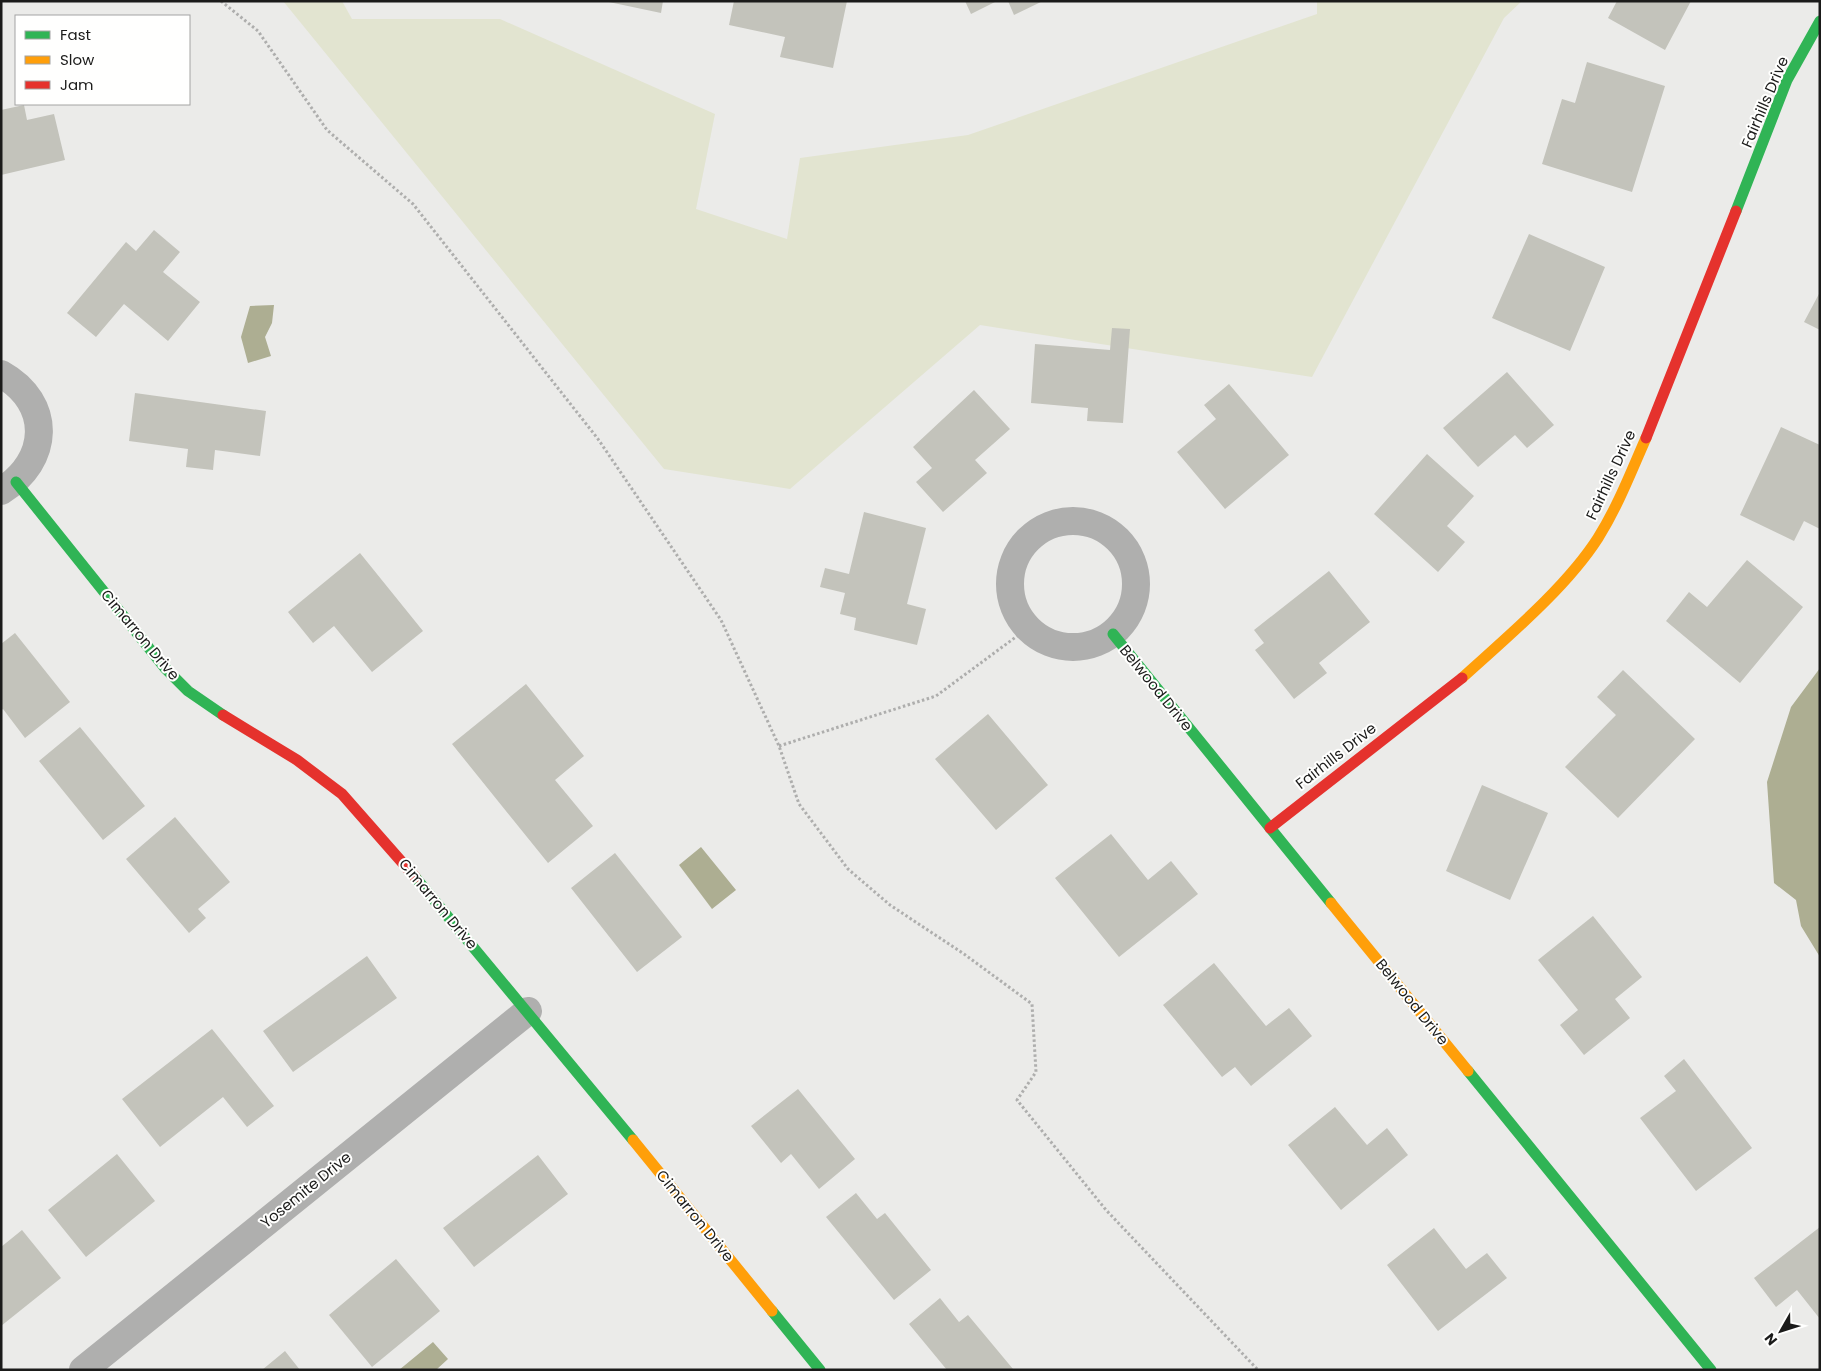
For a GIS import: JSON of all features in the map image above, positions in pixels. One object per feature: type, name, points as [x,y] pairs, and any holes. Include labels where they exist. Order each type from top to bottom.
[{"type":"street","name":"Fairhills Drive","points":[[1270,828],[1464,675],[1512,632],[1561,583],[1597,540],[1620,498],[1662,399],[1747,187],[1787,80],[1820,21]]},
{"type":"street","name":"Cimarron Drive","points":[[1,374],[13,381],[25,392],[34,406],[39,422],[39,439],[35,456],[27,470],[8,486],[164,668],[188,691],[219,713],[297,760],[342,794],[378,832],[528,1010],[820,1370]]},
{"type":"street","name":"Belwood Drive","points":[[1064,520],[1080,520],[1096,524],[1111,532],[1123,544],[1132,558],[1136,574],[1136,591],[1132,607],[1124,622],[1112,634],[1098,642],[1082,647],[1066,647],[1049,643],[1028,628],[1014,609],[1010,592],[1010,576],[1014,560],[1021,545],[1040,529],[1064,520]]},
{"type":"street","name":"Belwood Drive","points":[[1112,634],[1711,1370]]},
{"type":"street","name":"Yosemite Drive","points":[[83,1370],[528,1010]]},
{"type":"path","points":[[221,1],[258,31],[327,130],[413,204],[598,439],[721,620],[779,746],[799,804],[848,869],[890,905],[964,954],[1032,1004],[1036,1072],[1017,1100],[1106,1210],[1258,1370]]},
{"type":"path","points":[[779,746],[936,696],[1028,628]]},
{"type":"shaded area","points":[[283,1],[342,1],[352,19],[500,19],[715,114],[696,209],[787,239],[800,158],[968,135],[1317,14],[1317,1],[1522,1],[1504,18],[1312,377],[980,325],[790,489],[664,469]]},
{"type":"shaded area","points":[[274,305],[272,323],[265,337],[271,356],[248,363],[241,337],[250,306]]},
{"type":"shaded area","points":[[1820,668],[1820,957],[1801,926],[1796,900],[1774,883],[1767,782],[1791,707]]},
{"type":"shaded area","points":[[701,847],[736,890],[712,909],[679,865]]},
{"type":"shaded area","points":[[433,1342],[448,1359],[436,1370],[399,1370]]},
{"type":"building","points":[[604,1],[663,1],[661,13]]},
{"type":"building","points":[[734,1],[847,1],[833,68],[780,57],[785,37],[729,25]]},
{"type":"building","points":[[965,1],[997,1],[971,14]]},
{"type":"building","points":[[1008,1],[1043,1],[1014,15]]},
{"type":"building","points":[[1617,1],[1691,1],[1665,50],[1608,18]]},
{"type":"building","points":[[1587,62],[1665,86],[1632,192],[1542,164],[1562,99],[1575,103]]},
{"type":"building","points":[[24,105],[27,120],[54,114],[65,160],[1,175],[1,110]]},
{"type":"building","points":[[154,230],[180,252],[163,272],[200,302],[168,341],[124,304],[96,337],[67,313],[126,242],[136,251]]},
{"type":"building","points":[[1529,234],[1605,267],[1570,351],[1492,318]]},
{"type":"building","points":[[1820,292],[1820,330],[1804,322]]},
{"type":"building","points":[[1112,328],[1130,329],[1123,423],[1087,421],[1088,408],[1031,403],[1035,344],[1110,350]]},
{"type":"building","points":[[1507,372],[1554,425],[1527,448],[1515,435],[1478,467],[1443,428]]},
{"type":"building","points":[[1229,384],[1289,455],[1225,509],[1177,452],[1216,419],[1204,405]]},
{"type":"building","points":[[974,390],[1010,429],[975,460],[987,473],[943,512],[916,482],[932,468],[913,447]]},
{"type":"building","points":[[135,393],[266,411],[260,456],[215,450],[213,470],[186,467],[188,449],[129,441]]},
{"type":"building","points":[[1781,427],[1820,445],[1820,529],[1804,521],[1794,541],[1740,515]]},
{"type":"building","points":[[1427,454],[1474,496],[1447,526],[1465,542],[1438,572],[1374,514]]},
{"type":"building","points":[[864,512],[926,528],[907,604],[926,609],[917,645],[854,630],[856,618],[840,614],[845,593],[820,587],[825,568],[849,574]]},
{"type":"building","points":[[360,553],[423,631],[372,672],[334,626],[313,643],[288,612]]},
{"type":"building","points":[[1747,560],[1803,607],[1740,683],[1666,621],[1689,592],[1707,607]]},
{"type":"building","points":[[1329,571],[1370,622],[1319,663],[1327,673],[1294,699],[1255,650],[1264,643],[1254,630]]},
{"type":"building","points":[[15,633],[70,702],[25,738],[3,709],[1,710],[1,644]]},
{"type":"building","points":[[1623,670],[1695,739],[1618,818],[1565,767],[1616,715],[1597,697]]},
{"type":"building","points":[[526,684],[584,756],[555,780],[593,826],[548,863],[452,744]]},
{"type":"building","points":[[988,714],[1048,785],[996,830],[935,759]]},
{"type":"building","points":[[80,727],[145,806],[103,840],[39,761]]},
{"type":"building","points":[[1482,785],[1548,813],[1510,900],[1446,871]]},
{"type":"building","points":[[175,817],[230,882],[198,909],[206,918],[189,933],[126,859]]},
{"type":"building","points":[[1111,834],[1148,880],[1171,861],[1198,894],[1119,957],[1055,878]]},
{"type":"building","points":[[615,853],[682,937],[637,972],[571,888]]},
{"type":"building","points":[[1593,916],[1642,977],[1615,999],[1630,1018],[1584,1055],[1560,1025],[1578,1010],[1538,960]]},
{"type":"building","points":[[367,956],[397,998],[293,1072],[263,1031]]},
{"type":"building","points":[[1214,963],[1266,1026],[1289,1008],[1312,1036],[1251,1086],[1235,1067],[1222,1077],[1163,1005]]},
{"type":"building","points":[[212,1029],[274,1106],[247,1127],[223,1097],[160,1147],[122,1099]]},
{"type":"building","points":[[1684,1059],[1752,1148],[1696,1191],[1640,1118],[1676,1091],[1664,1076]]},
{"type":"building","points":[[798,1089],[855,1159],[819,1189],[791,1154],[781,1163],[751,1126]]},
{"type":"building","points":[[1335,1107],[1367,1145],[1387,1128],[1408,1155],[1341,1210],[1288,1145]]},
{"type":"building","points":[[117,1154],[155,1201],[86,1257],[48,1210]]},
{"type":"building","points":[[538,1155],[568,1194],[474,1267],[443,1228]]},
{"type":"building","points":[[856,1193],[877,1219],[885,1213],[931,1270],[894,1300],[826,1217]]},
{"type":"building","points":[[1820,1227],[1820,1319],[1797,1290],[1776,1307],[1754,1278]]},
{"type":"building","points":[[1434,1228],[1466,1269],[1487,1253],[1507,1278],[1438,1331],[1387,1265]]},
{"type":"building","points":[[22,1230],[61,1278],[1,1326],[1,1247]]},
{"type":"building","points":[[396,1259],[440,1311],[372,1367],[329,1315]]},
{"type":"building","points":[[940,1298],[959,1322],[968,1315],[1013,1369],[947,1370],[909,1324]]},
{"type":"building","points":[[285,1351],[300,1370],[262,1370]]},
{"type":"traffic: fast","points":[[1736,211],[1787,80],[1820,21]]},
{"type":"traffic: fast","points":[[16,482],[165,668],[188,691],[223,715]]},
{"type":"traffic: fast","points":[[1113,634],[1331,903]]},
{"type":"traffic: fast","points":[[415,877],[633,1140]]},
{"type":"traffic: fast","points":[[1468,1071],[1711,1370]]},
{"type":"traffic: fast","points":[[772,1311],[820,1370]]},
{"type":"traffic: slow","points":[[1462,678],[1553,594],[1585,557],[1612,514],[1646,438]]},
{"type":"traffic: slow","points":[[1331,903],[1468,1071]]},
{"type":"traffic: slow","points":[[633,1140],[772,1311]]},
{"type":"traffic: jam","points":[[1646,438],[1736,211]]},
{"type":"traffic: jam","points":[[1270,828],[1462,678]]},
{"type":"traffic: jam","points":[[223,715],[297,760],[342,794],[415,877]]}]
